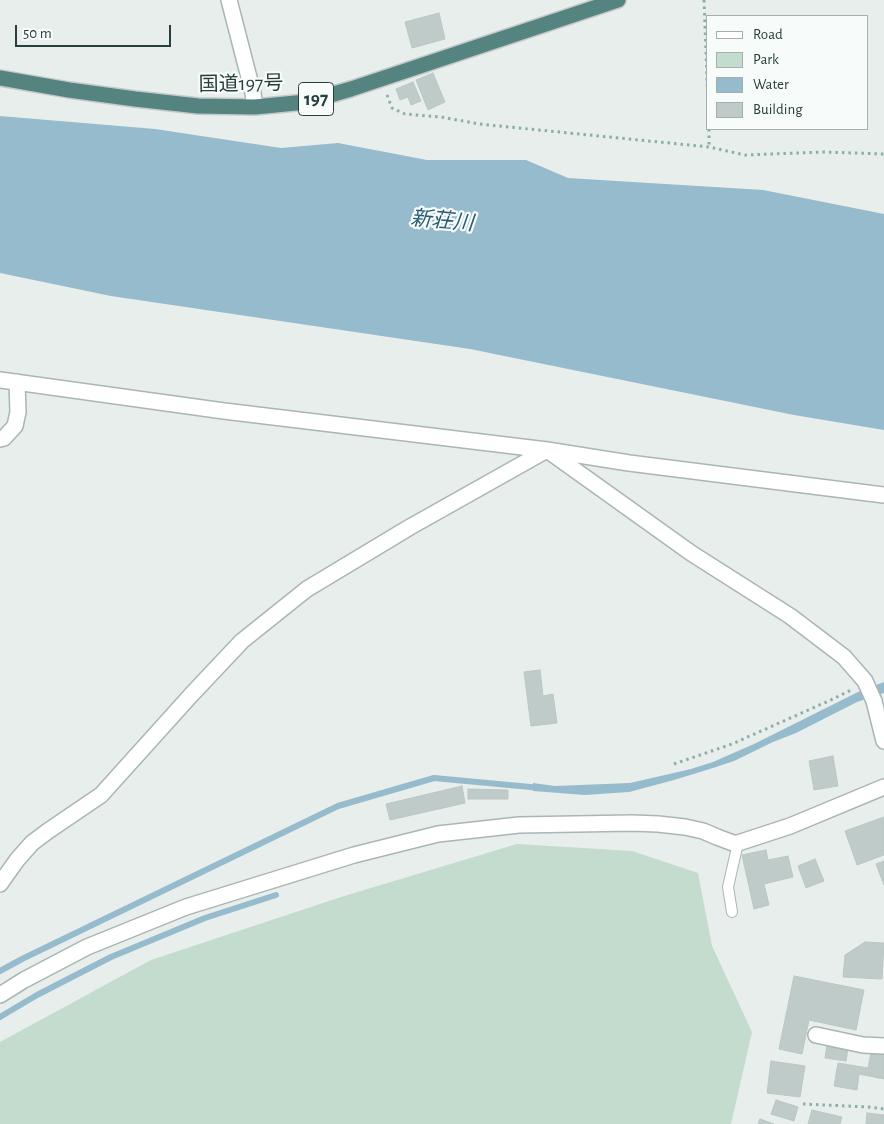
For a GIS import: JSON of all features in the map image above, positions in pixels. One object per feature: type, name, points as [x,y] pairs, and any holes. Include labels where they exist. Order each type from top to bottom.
[{"type":"highway","name":"国道197号","points":[[0,78],[69,90],[189,105],[255,107],[306,102],[351,89],[618,0]]},
{"type":"street","points":[[229,0],[255,107]]},
{"type":"street","points":[[0,380],[224,411],[547,450],[629,463],[884,495]]},
{"type":"street","points":[[0,439],[4,438],[15,426],[18,412],[17,382]]},
{"type":"street","points":[[547,450],[691,553],[790,616],[844,657],[865,681],[874,702],[884,741]]},
{"type":"street","points":[[0,884],[32,843],[101,794],[242,641],[307,588],[410,527],[547,450]]},
{"type":"street","points":[[0,995],[24,980],[87,947],[186,907],[354,855],[438,834],[519,825],[641,824],[685,827],[738,843],[790,826],[884,787]]},
{"type":"street","points":[[816,1035],[863,1045],[884,1046]]},
{"type":"lane","points":[[732,912],[728,887],[738,843]]},
{"type":"path","points":[[704,0],[706,52]]},
{"type":"path","points":[[381,79],[392,108],[405,114],[441,117],[479,124],[709,147],[745,155],[824,152],[884,154]]},
{"type":"path","points":[[709,130],[709,147]]},
{"type":"path","points":[[674,764],[732,744],[832,699],[865,681]]},
{"type":"path","points":[[803,1104],[884,1109]]},
{"type":"green space","points":[[517,844],[632,851],[698,873],[712,946],[752,1032],[731,1124],[0,1124],[0,1042],[151,960],[341,897]]},
{"type":"water","name":"新荘川","points":[[0,116],[155,129],[281,148],[338,143],[427,160],[526,160],[568,178],[763,190],[884,214],[884,430],[794,415],[470,349],[111,296],[0,273]]},
{"type":"water","points":[[884,682],[884,693],[857,702],[796,733],[734,761],[713,768],[629,792],[585,795],[533,791],[533,783],[555,786],[630,783],[691,769],[713,762],[754,744],[858,692]]},
{"type":"building","points":[[439,13],[445,39],[412,48],[405,22]]},
{"type":"building","points":[[433,73],[445,102],[428,110],[416,80]]},
{"type":"building","points":[[413,82],[421,101],[411,105],[408,97],[400,100],[396,89]]},
{"type":"building","points":[[540,670],[543,696],[553,694],[557,723],[531,726],[524,672]]},
{"type":"building","points":[[833,756],[838,786],[814,790],[809,761]]},
{"type":"building","points":[[462,786],[465,803],[390,820],[386,804]]},
{"type":"building","points":[[468,789],[508,790],[508,799],[468,799]]},
{"type":"building","points":[[884,817],[884,855],[857,865],[845,831]]},
{"type":"building","points":[[766,850],[768,860],[788,856],[793,877],[764,884],[769,905],[754,909],[742,855]]},
{"type":"building","points":[[815,859],[824,881],[806,888],[798,866]]},
{"type":"building","points":[[884,861],[884,885],[876,864]]},
{"type":"building","points":[[865,942],[884,943],[882,979],[843,977],[845,955]]},
{"type":"building","points":[[794,976],[864,990],[856,1030],[809,1020],[802,1054],[779,1049]]},
{"type":"building","points":[[827,1045],[848,1048],[846,1061],[825,1058]]},
{"type":"building","points":[[871,1052],[884,1054],[884,1079],[859,1074],[857,1090],[834,1086],[838,1063],[868,1068]]},
{"type":"building","points":[[771,1061],[805,1066],[800,1097],[767,1093]]},
{"type":"building","points":[[776,1100],[798,1107],[794,1121],[771,1114]]},
{"type":"building","points":[[812,1110],[842,1117],[840,1124],[808,1124]]},
{"type":"building","points":[[867,1113],[884,1115],[884,1124],[866,1124]]},
{"type":"building","points":[[760,1119],[774,1124],[758,1124]]},
{"type":"waterway","points":[[0,971],[338,806],[434,778],[541,788]]},
{"type":"waterway","points":[[0,1017],[37,995],[111,957],[205,918],[276,895]]}]
